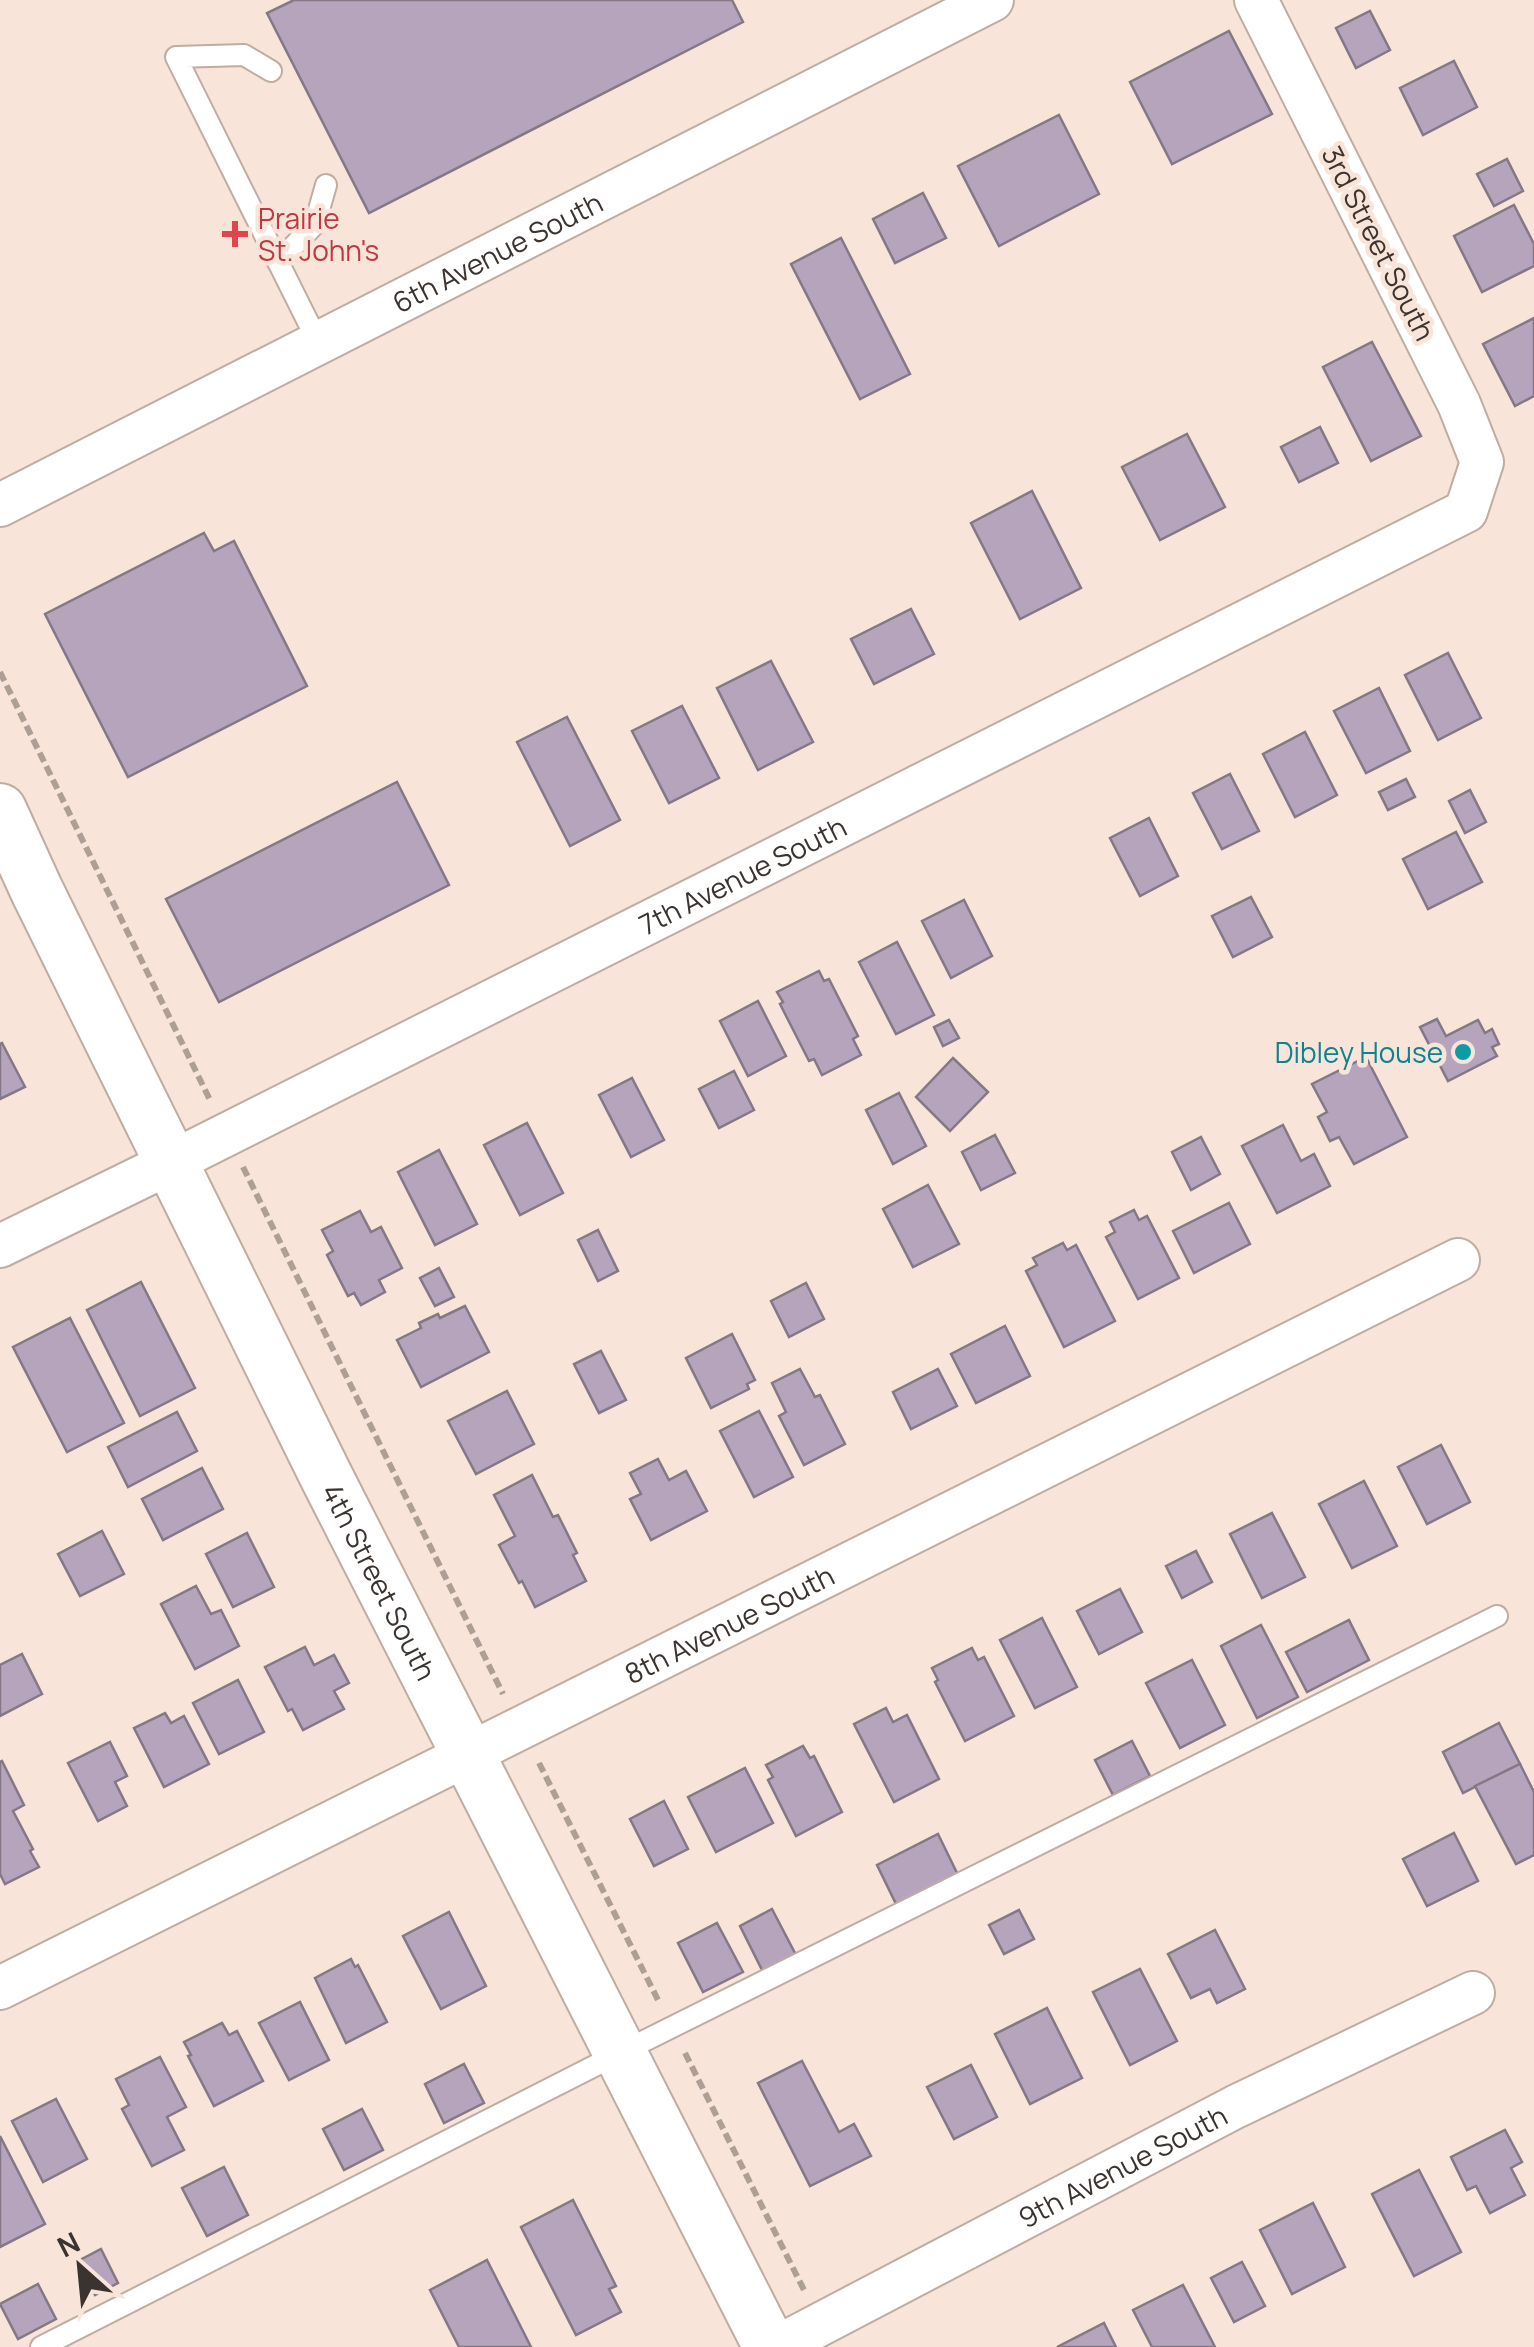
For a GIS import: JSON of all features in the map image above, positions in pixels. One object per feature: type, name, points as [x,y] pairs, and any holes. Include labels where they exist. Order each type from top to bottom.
[{"type":"street","name":"6th Avenue South","points":[[0,505],[992,0]]},
{"type":"street","name":"3rd Street South","points":[[1256,0],[1460,404],[1482,462],[1473,491]]},
{"type":"street","name":"7th Avenue South","points":[[0,1246],[1466,511],[1473,491]]},
{"type":"street","name":"4th Street South","points":[[0,810],[327,1478],[773,2347]]},
{"type":"street","name":"8th Avenue South","points":[[0,1988],[1458,1260]]},
{"type":"street","name":"9th Avenue South","points":[[773,2347],[1235,2107],[1473,1993]]},
{"type":"lane","points":[[271,71],[244,55],[176,57],[319,344]]},
{"type":"lane","points":[[278,262],[315,224],[326,185]]},
{"type":"lane","points":[[40,2347],[1497,1616]]},
{"type":"path","points":[[0,672],[213,1106]]},
{"type":"path","points":[[240,1161],[508,1702]]},
{"type":"building","points":[[294,0],[732,0],[743,22],[369,213],[267,13]]},
{"type":"building","points":[[1370,11],[1390,50],[1356,68],[1336,28]]},
{"type":"building","points":[[1229,31],[1272,114],[1172,164],[1130,82]]},
{"type":"building","points":[[1454,61],[1477,107],[1423,135],[1400,88]]},
{"type":"building","points":[[1059,115],[1099,194],[999,246],[958,166]]},
{"type":"building","points":[[1507,159],[1523,191],[1494,206],[1477,174]]},
{"type":"building","points":[[923,193],[946,238],[895,263],[873,219]]},
{"type":"building","points":[[1514,205],[1534,244],[1534,266],[1482,292],[1454,236]]},
{"type":"building","points":[[841,238],[910,374],[860,399],[791,264]]},
{"type":"building","points":[[1534,318],[1534,396],[1515,406],[1483,344]]},
{"type":"building","points":[[1372,342],[1421,436],[1371,461],[1323,367]]},
{"type":"building","points":[[1320,427],[1338,463],[1299,482],[1281,447]]},
{"type":"building","points":[[1187,434],[1225,507],[1160,540],[1122,467]]},
{"type":"building","points":[[1032,491],[1081,588],[1020,619],[971,523]]},
{"type":"building","points":[[204,533],[214,551],[234,541],[307,686],[128,777],[45,614]]},
{"type":"building","points":[[911,609],[934,654],[874,684],[851,639]]},
{"type":"building","points":[[1448,653],[1481,718],[1438,740],[1405,675]]},
{"type":"building","points":[[771,661],[813,742],[758,770],[717,688]]},
{"type":"building","points":[[1379,688],[1410,751],[1366,773],[1334,711]]},
{"type":"building","points":[[682,706],[719,778],[669,803],[632,731]]},
{"type":"building","points":[[567,717],[620,820],[570,846],[517,742]]},
{"type":"building","points":[[1305,732],[1337,795],[1295,817],[1263,754]]},
{"type":"building","points":[[1230,774],[1259,831],[1222,849],[1193,793]]},
{"type":"building","points":[[1406,779],[1415,797],[1388,810],[1379,792]]},
{"type":"building","points":[[397,782],[449,885],[219,1002],[166,899]]},
{"type":"building","points":[[1470,790],[1486,822],[1465,833],[1449,801]]},
{"type":"building","points":[[1149,818],[1178,876],[1140,896],[1110,838]]},
{"type":"building","points":[[1456,832],[1482,882],[1428,909],[1403,859]]},
{"type":"building","points":[[1251,897],[1272,937],[1233,957],[1212,916]]},
{"type":"building","points":[[964,900],[992,956],[951,978],[922,921]]},
{"type":"building","points":[[897,942],[934,1015],[896,1034],[859,962]]},
{"type":"building","points":[[819,971],[824,981],[829,979],[858,1036],[853,1039],[861,1055],[822,1075],[814,1059],[809,1061],[777,992]]},
{"type":"building","points":[[758,1001],[786,1056],[748,1076],[720,1021]]},
{"type":"building","name":"Dibley House","points":[[1437,1019],[1446,1036],[1478,1020],[1485,1033],[1492,1029],[1499,1044],[1492,1047],[1497,1056],[1448,1081],[1420,1027]]},
{"type":"building","points":[[949,1020],[959,1038],[943,1046],[934,1027]]},
{"type":"building","points":[[0,1044],[25,1087],[0,1099]]},
{"type":"building","points":[[1366,1057],[1407,1137],[1354,1164],[1339,1137],[1330,1141],[1318,1117],[1327,1112],[1312,1084]]},
{"type":"building","points":[[953,1058],[988,1092],[950,1131],[916,1097]]},
{"type":"building","points":[[734,1071],[754,1110],[719,1128],[699,1089]]},
{"type":"building","points":[[632,1078],[664,1140],[631,1157],[599,1095]]},
{"type":"building","points":[[899,1093],[926,1146],[893,1164],[866,1110]]},
{"type":"building","points":[[527,1123],[563,1193],[520,1215],[484,1145]]},
{"type":"building","points":[[1283,1125],[1301,1161],[1314,1154],[1330,1186],[1277,1213],[1242,1146]]},
{"type":"building","points":[[995,1135],[1015,1173],[981,1190],[962,1152]]},
{"type":"building","points":[[1201,1137],[1220,1174],[1191,1190],[1172,1152]]},
{"type":"building","points":[[439,1150],[477,1224],[435,1245],[398,1172]]},
{"type":"building","points":[[928,1185],[959,1244],[913,1267],[883,1209]]},
{"type":"building","points":[[1229,1203],[1250,1244],[1194,1273],[1173,1231]]},
{"type":"building","points":[[1134,1210],[1139,1220],[1147,1216],[1179,1278],[1138,1299],[1106,1237],[1115,1232],[1110,1222]]},
{"type":"building","points":[[360,1211],[371,1232],[381,1227],[402,1268],[379,1280],[385,1292],[361,1305],[354,1293],[348,1296],[327,1255],[333,1251],[322,1230]]},
{"type":"building","points":[[598,1230],[618,1271],[598,1281],[578,1240]]},
{"type":"building","points":[[1063,1243],[1067,1250],[1076,1245],[1115,1321],[1064,1347],[1026,1271],[1037,1265],[1033,1258]]},
{"type":"building","points":[[439,1268],[454,1297],[435,1306],[420,1278]]},
{"type":"building","points":[[141,1282],[195,1388],[140,1416],[87,1310]]},
{"type":"building","points":[[806,1283],[824,1319],[789,1337],[771,1301]]},
{"type":"building","points":[[465,1306],[489,1352],[421,1387],[397,1340],[421,1328],[419,1323]]},
{"type":"building","points":[[70,1318],[124,1423],[67,1452],[13,1347]]},
{"type":"building","points":[[1005,1326],[1030,1376],[976,1403],[951,1354]]},
{"type":"building","points":[[732,1334],[755,1380],[747,1384],[749,1389],[711,1408],[686,1358]]},
{"type":"building","points":[[601,1351],[626,1400],[599,1413],[574,1364]]},
{"type":"building","points":[[800,1369],[815,1397],[820,1395],[845,1444],[804,1465],[779,1416],[786,1412],[772,1383]]},
{"type":"building","points":[[938,1369],[957,1406],[911,1429],[893,1392]]},
{"type":"building","points":[[507,1391],[534,1444],[476,1474],[448,1421]]},
{"type":"building","points":[[759,1411],[793,1477],[754,1497],[720,1431]]},
{"type":"building","points":[[177,1412],[197,1451],[128,1487],[108,1447]]},
{"type":"building","points":[[1441,1445],[1470,1502],[1427,1524],[1398,1467]]},
{"type":"building","points":[[658,1459],[669,1480],[686,1471],[707,1511],[651,1540],[630,1499],[641,1494],[630,1473]]},
{"type":"building","points":[[202,1468],[223,1509],[163,1540],[142,1499]]},
{"type":"building","points":[[532,1475],[553,1517],[558,1515],[586,1581],[535,1607],[499,1545],[515,1536],[494,1495]]},
{"type":"building","points":[[1364,1481],[1397,1546],[1352,1568],[1319,1504]]},
{"type":"building","points":[[1272,1513],[1305,1577],[1262,1598],[1230,1534]]},
{"type":"building","points":[[102,1531],[124,1574],[80,1596],[58,1554]]},
{"type":"building","points":[[247,1533],[274,1587],[233,1607],[206,1554]]},
{"type":"building","points":[[1196,1551],[1212,1582],[1182,1598],[1166,1566]]},
{"type":"building","points":[[196,1586],[211,1614],[221,1610],[239,1646],[195,1669],[161,1604]]},
{"type":"building","points":[[1120,1589],[1142,1632],[1099,1654],[1077,1611]]},
{"type":"building","points":[[1042,1618],[1077,1687],[1035,1708],[1000,1640]]},
{"type":"building","points":[[1349,1620],[1369,1660],[1307,1692],[1286,1652]]},
{"type":"building","points":[[1261,1625],[1298,1697],[1257,1718],[1221,1646]]},
{"type":"building","points":[[305,1647],[314,1665],[334,1655],[349,1683],[334,1691],[344,1709],[303,1730],[292,1709],[288,1711],[265,1667]]},
{"type":"building","points":[[972,1648],[978,1660],[984,1657],[1014,1716],[965,1741],[935,1682],[938,1680],[932,1668]]},
{"type":"building","points":[[22,1654],[42,1694],[0,1716],[0,1665]]},
{"type":"building","points":[[1192,1660],[1225,1725],[1180,1748],[1146,1683]]},
{"type":"building","points":[[238,1680],[264,1732],[219,1754],[193,1703]]},
{"type":"building","points":[[886,1708],[893,1722],[907,1715],[939,1779],[894,1802],[854,1724]]},
{"type":"building","points":[[165,1713],[171,1723],[184,1716],[209,1764],[164,1787],[134,1728]]},
{"type":"building","points":[[1499,1723],[1520,1764],[1463,1793],[1443,1752]]},
{"type":"building","points":[[1132,1741],[1150,1776],[1113,1795],[1095,1760]]},
{"type":"building","points":[[110,1742],[127,1776],[115,1782],[127,1806],[98,1821],[68,1763]]},
{"type":"building","points":[[803,1746],[810,1758],[814,1756],[842,1812],[796,1836],[768,1780],[773,1777],[766,1765]]},
{"type":"building","points":[[2,1761],[24,1805],[13,1811],[39,1867],[5,1884],[0,1874]]},
{"type":"building","points":[[1520,1764],[1534,1792],[1534,1855],[1516,1864],[1475,1786]]},
{"type":"building","points":[[745,1768],[773,1823],[716,1852],[688,1797]]},
{"type":"building","points":[[664,1801],[688,1849],[654,1866],[630,1819]]},
{"type":"building","points":[[1454,1833],[1478,1881],[1427,1906],[1403,1859]]},
{"type":"building","points":[[938,1834],[958,1875],[897,1906],[877,1865]]},
{"type":"building","points":[[772,1909],[796,1955],[763,1972],[740,1926]]},
{"type":"building","points":[[1019,1910],[1034,1939],[1004,1954],[989,1925]]},
{"type":"building","points":[[449,1912],[486,1986],[441,2009],[403,1936]]},
{"type":"building","points":[[717,1923],[743,1972],[703,1992],[678,1943]]},
{"type":"building","points":[[1215,1930],[1245,1989],[1217,2003],[1210,1989],[1191,1998],[1168,1954]]},
{"type":"building","points":[[351,1959],[355,1967],[358,1965],[387,2022],[346,2043],[315,1978]]},
{"type":"building","points":[[1140,1969],[1177,2041],[1130,2065],[1093,1992]]},
{"type":"building","points":[[300,2002],[329,2060],[289,2080],[259,2023]]},
{"type":"building","points":[[1047,2008],[1082,2078],[1030,2104],[995,2034]]},
{"type":"building","points":[[222,2023],[229,2035],[237,2031],[263,2081],[214,2106],[184,2042]]},
{"type":"building","points":[[160,2057],[186,2107],[167,2117],[184,2150],[152,2166],[122,2109],[129,2105],[116,2079]]},
{"type":"building","points":[[802,2061],[839,2132],[854,2124],[871,2156],[810,2186],[758,2083]]},
{"type":"building","points":[[464,2064],[484,2103],[444,2123],[425,2084]]},
{"type":"building","points":[[971,2065],[997,2117],[954,2139],[927,2087]]},
{"type":"building","points":[[56,2099],[87,2159],[43,2182],[12,2121]]},
{"type":"building","points":[[362,2109],[383,2150],[344,2170],[323,2129]]},
{"type":"building","points":[[1505,2130],[1522,2162],[1511,2168],[1525,2195],[1490,2213],[1476,2186],[1467,2190],[1451,2157]]},
{"type":"building","points":[[0,2136],[45,2224],[0,2247]]},
{"type":"building","points":[[224,2167],[248,2215],[207,2236],[182,2188]]},
{"type":"building","points":[[1419,2170],[1461,2252],[1414,2276],[1372,2194]]},
{"type":"building","points":[[573,2200],[616,2286],[609,2289],[621,2312],[576,2335],[521,2227]]},
{"type":"building","points":[[1313,2203],[1345,2267],[1292,2294],[1260,2230]]},
{"type":"building","points":[[101,2249],[118,2283],[95,2295],[78,2261]]},
{"type":"building","points":[[487,2260],[531,2347],[459,2347],[430,2290]]},
{"type":"building","points":[[1242,2262],[1265,2306],[1234,2322],[1211,2278]]},
{"type":"building","points":[[38,2284],[56,2319],[18,2339],[0,2304]]},
{"type":"building","points":[[1183,2285],[1215,2347],[1152,2347],[1133,2310]]},
{"type":"building","points":[[1104,2323],[1116,2347],[1057,2347]]},
{"type":"place","name":"Prairie St. John's","points":[[235,234]]},
{"type":"place","name":"Dibley House","points":[[1463,1052]]}]
